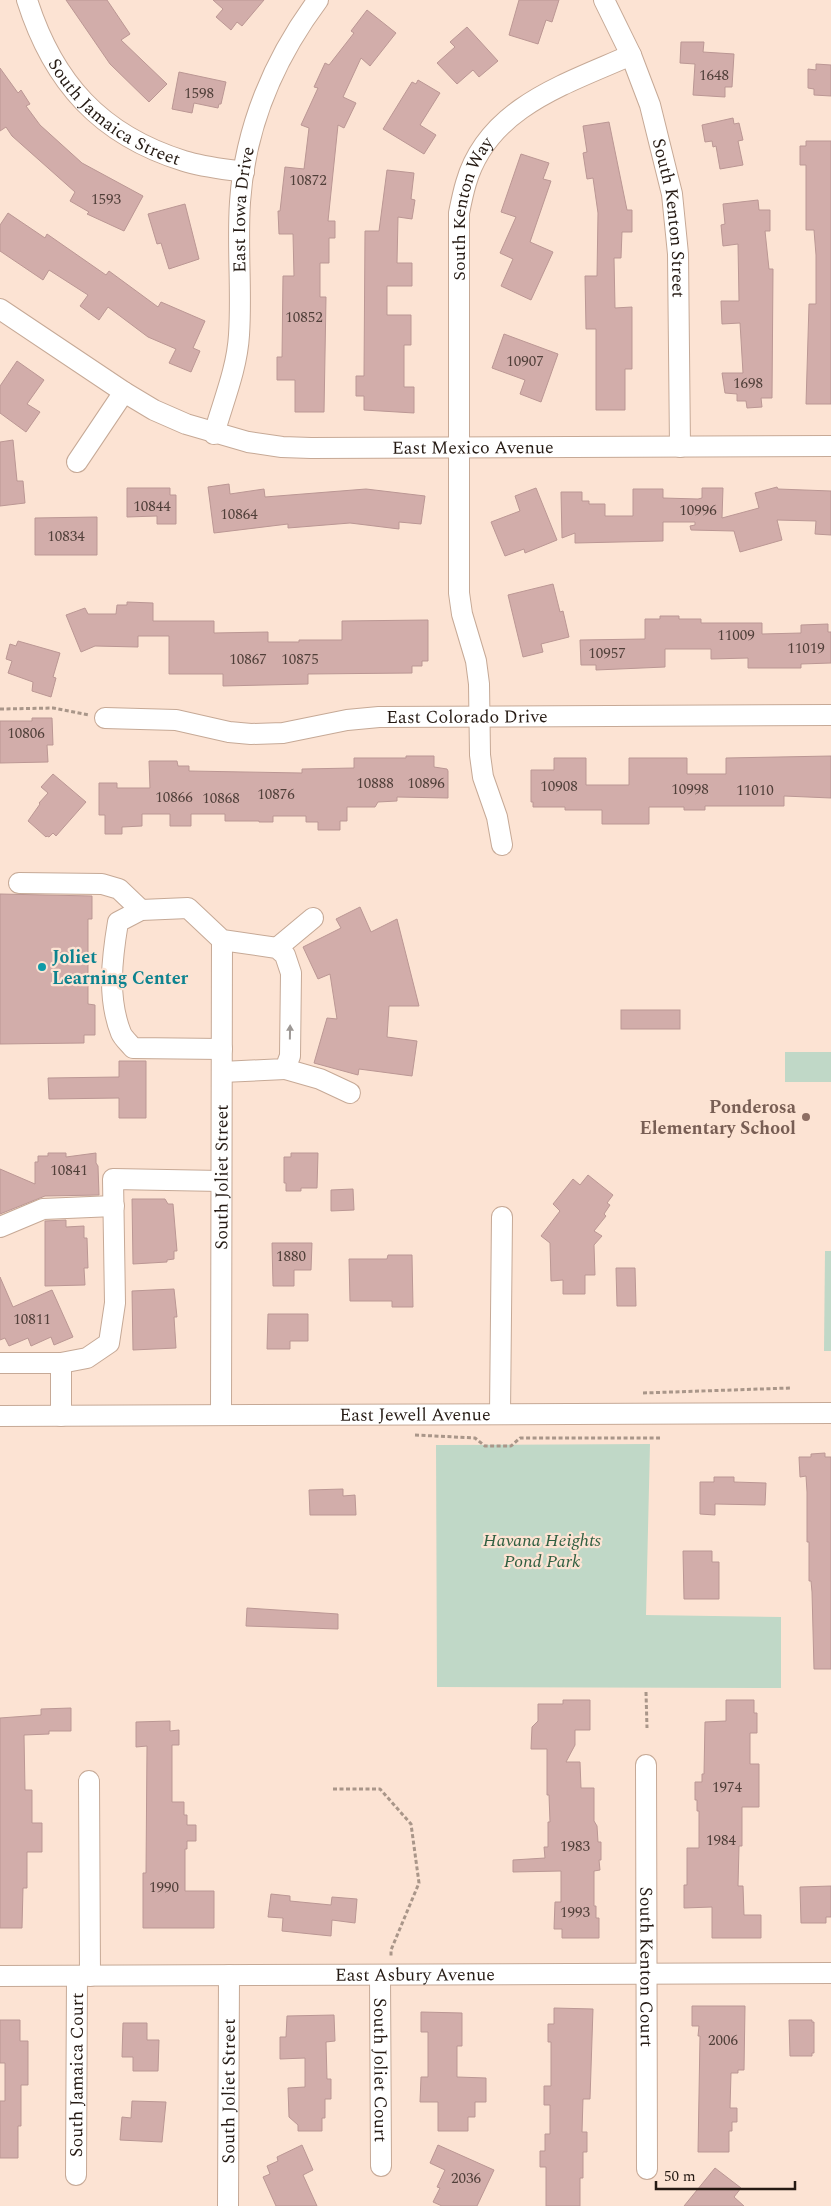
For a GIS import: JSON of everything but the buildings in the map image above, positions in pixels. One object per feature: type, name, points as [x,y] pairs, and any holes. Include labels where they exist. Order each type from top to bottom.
[{"type":"street","name":"South Jamaica Street","points":[[26,0],[45,49],[63,78],[103,120],[132,140],[152,150],[186,162],[244,172]]},
{"type":"street","name":"East Iowa Drive","points":[[214,434],[234,366],[239,336],[240,202],[250,136],[263,96],[279,61],[298,27],[318,0]]},
{"type":"street","name":"South Kenton Street","points":[[604,0],[631,55],[650,105],[659,134],[672,194],[678,254],[680,447]]},
{"type":"street","name":"South Kenton Way","points":[[460,448],[459,213],[466,183],[475,161],[491,135],[513,113],[539,96],[631,55]]},
{"type":"street","name":"East Mexico Avenue","points":[[0,309],[154,410],[214,434],[248,442],[282,447],[831,446]]},
{"type":"street","points":[[78,462],[124,392]]},
{"type":"street","points":[[460,448],[459,593],[462,614],[476,661],[479,684],[480,755],[484,777],[497,817],[502,845]]},
{"type":"street","name":"East Colorado Drive","points":[[105,718],[176,720],[229,732],[251,734],[284,733],[347,720],[379,717],[831,715]]},
{"type":"street","points":[[19,883],[102,884],[119,889],[141,910]]},
{"type":"street","points":[[222,1049],[133,1048],[122,1034],[113,1002],[112,956],[118,922],[141,910],[188,908],[222,940],[277,948],[285,955],[291,974],[290,1056],[285,1069]]},
{"type":"street","points":[[277,948],[313,918]]},
{"type":"street","name":"South Joliet Street","points":[[221,1415],[222,940]]},
{"type":"street","points":[[222,1072],[285,1069],[320,1079],[350,1093]]},
{"type":"street","points":[[0,1363],[61,1363],[86,1358],[109,1343],[115,1303],[113,1179],[222,1180]]},
{"type":"street","points":[[0,1227],[43,1209],[114,1206]]},
{"type":"street","points":[[500,1414],[502,1217]]},
{"type":"street","points":[[61,1363],[61,1416]]},
{"type":"street","name":"East Jewell Avenue","points":[[0,1416],[831,1412]]},
{"type":"street","name":"South Kenton Court","points":[[646,1765],[647,2169]]},
{"type":"street","name":"South Jamaica Court","points":[[76,2175],[89,1781]]},
{"type":"street","name":"East Asbury Avenue","points":[[0,1976],[831,1973]]},
{"type":"street","name":"South Joliet Street","points":[[228,2206],[229,1975]]},
{"type":"street","name":"South Joliet Court","points":[[381,2166],[385,1975]]},
{"type":"path","points":[[0,709],[53,708],[105,718]]},
{"type":"path","points":[[437,1437],[475,1438],[485,1446],[511,1446],[520,1438],[660,1438]]},
{"type":"path","points":[[646,1692],[646,1728]]},
{"type":"path","points":[[333,1789],[380,1789],[411,1824],[419,1882],[391,1950],[385,1975]]},
{"type":"green space","points":[[785,1052],[831,1052],[831,1082],[785,1082]]},
{"type":"green space","points":[[825,1251],[831,1251],[831,1351],[824,1351]]},
{"type":"green space","name":"Havana Heights Pond Park","points":[[650,1444],[646,1615],[781,1617],[781,1688],[437,1687],[436,1445]]},
{"type":"place","name":"Joliet Learning Center","points":[[42,967]]},
{"type":"place","name":"Ponderosa Elementary School","points":[[806,1117]]}]
